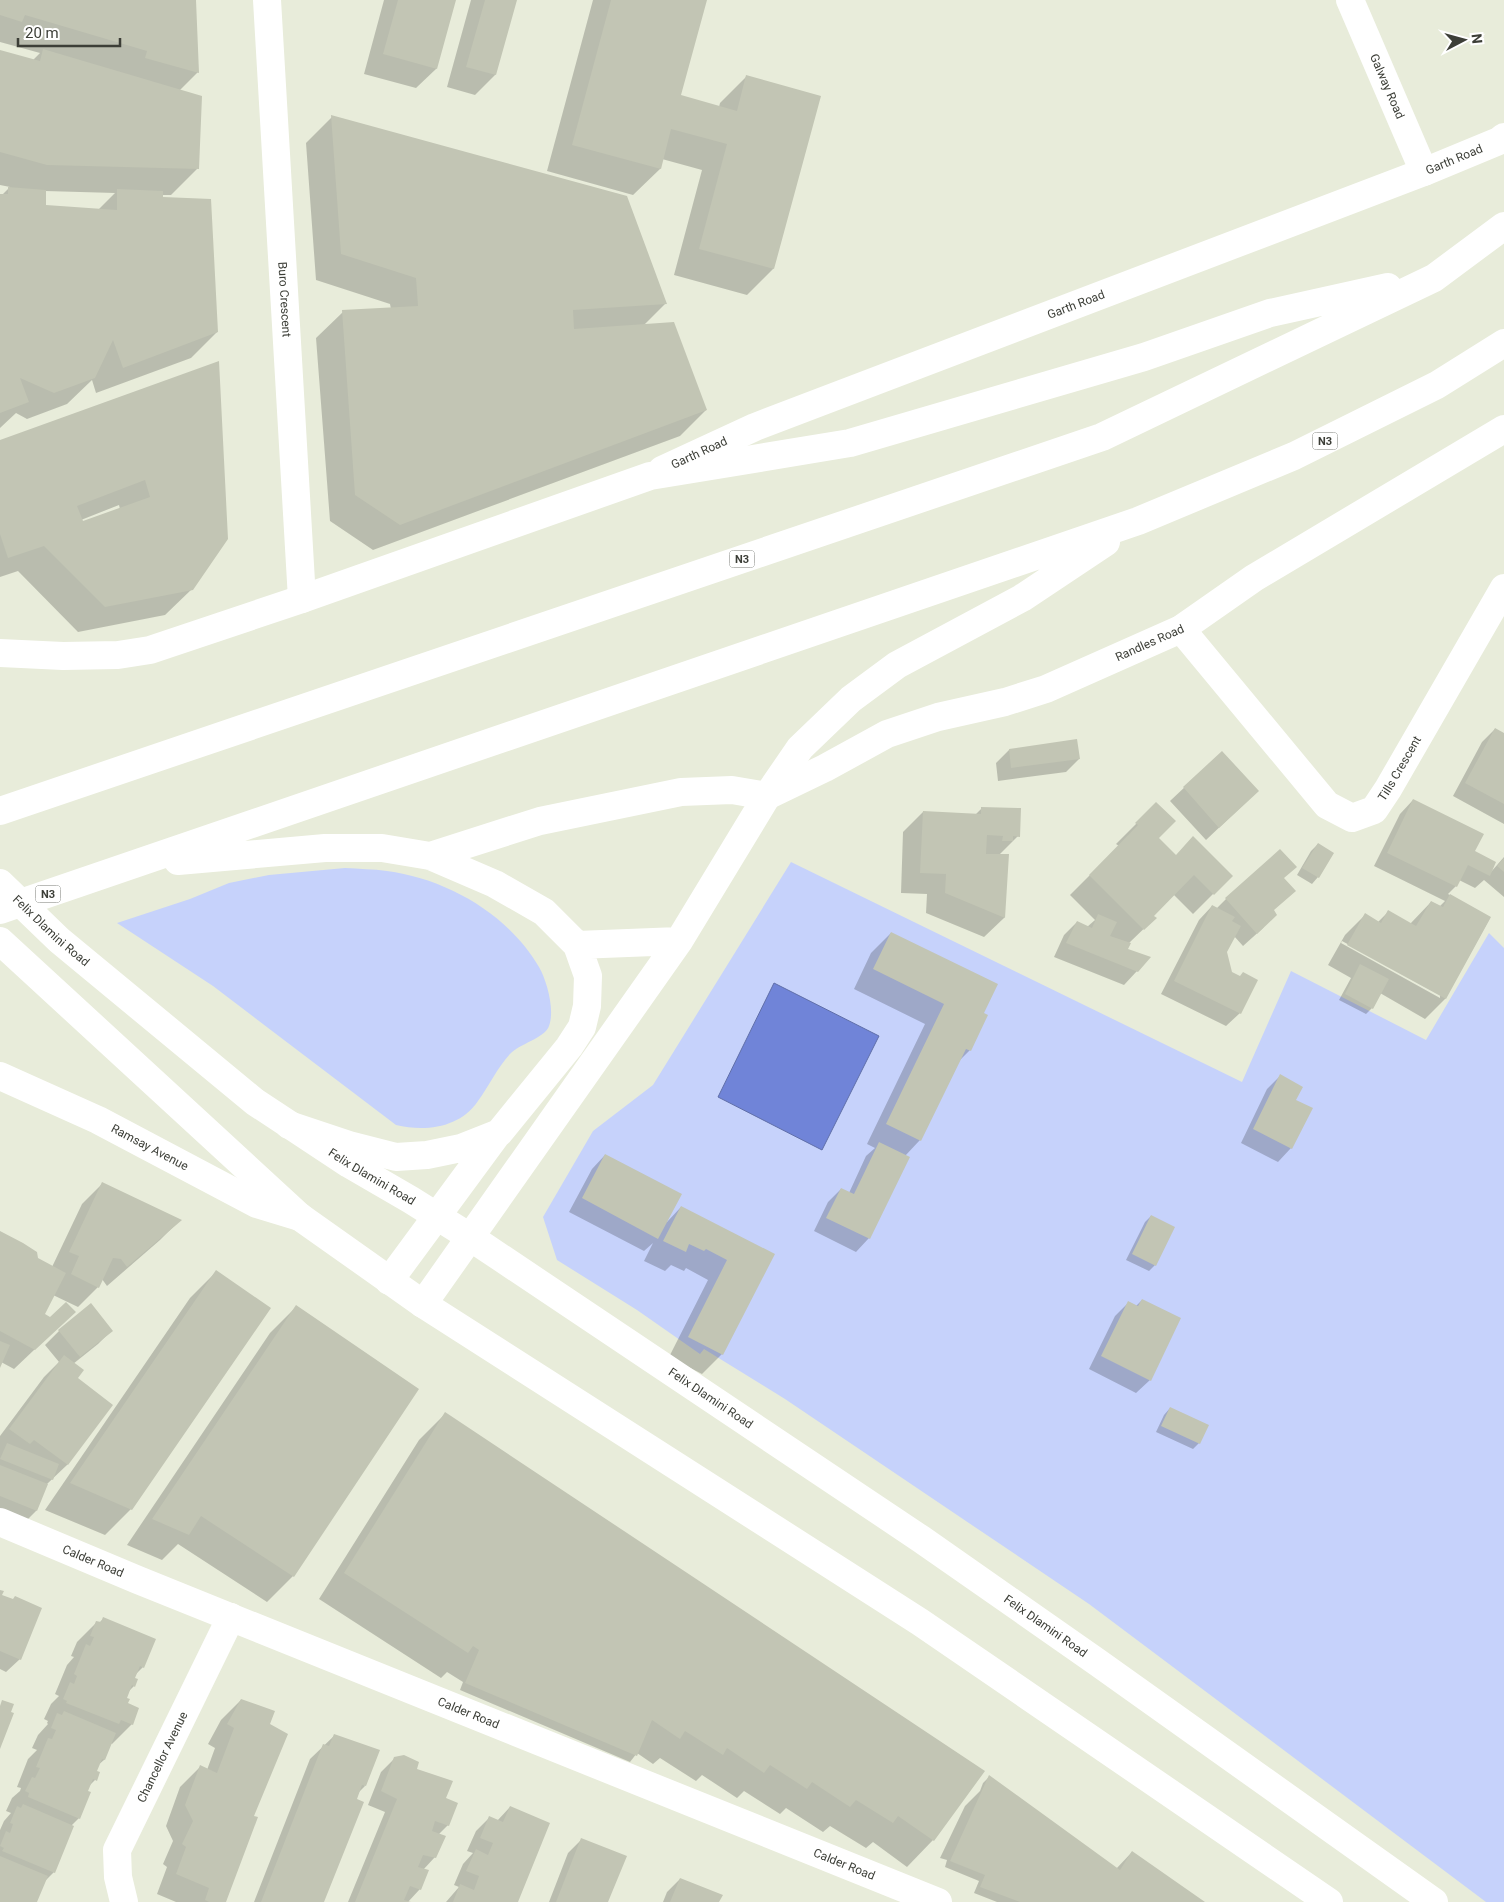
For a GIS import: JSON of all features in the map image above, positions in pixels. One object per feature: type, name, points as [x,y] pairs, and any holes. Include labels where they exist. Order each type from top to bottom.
[{"type":"main road","name":"Buro Crescent","points":[[267,0],[302,599]]},
{"type":"main road","name":"Galway Road","points":[[1350,0],[1424,172]]},
{"type":"main road","name":"Garth Road","points":[[650,476],[755,427],[1424,172],[1504,138]]},
{"type":"main road","name":"N3","points":[[0,811],[1102,437],[1434,278],[1504,226]]},
{"type":"main road","points":[[0,653],[63,656],[118,655],[150,650],[302,599],[650,476],[850,443],[1144,357],[1270,313],[1434,278]]},
{"type":"main road","name":"N3","points":[[0,910],[1138,521],[1294,456],[1437,385],[1504,344]]},
{"type":"main road","name":"Randles Road","points":[[767,796],[825,768],[886,734],[938,717],[1005,702],[1046,689],[1181,629],[1254,578],[1504,429]]},
{"type":"main road","points":[[423,1304],[679,941],[767,796],[800,748],[851,699],[897,665],[1022,598],[1138,521]]},
{"type":"main road","name":"Tills Crescent","points":[[1181,629],[1327,805],[1352,818],[1374,810],[1388,789],[1504,588]]},
{"type":"main road","points":[[430,856],[540,821],[681,792],[732,790],[767,796]]},
{"type":"main road","points":[[136,864],[324,848],[382,848],[430,856],[495,884],[544,912],[578,945],[588,976],[587,1006],[582,1027],[569,1047],[498,1133],[389,1281]]},
{"type":"main road","name":"Felix Dlamini Road","points":[[0,883],[59,940],[255,1102],[349,1164],[470,1237],[921,1539],[1434,1902]]},
{"type":"main road","points":[[0,940],[300,1217],[423,1304],[920,1622],[1329,1902]]},
{"type":"main road","points":[[578,945],[679,941]]},
{"type":"main road","name":"Ramsay Avenue","points":[[0,1076],[98,1120],[258,1204],[300,1217]]},
{"type":"main road","points":[[289,1125],[350,1145],[396,1157],[427,1155],[460,1148],[498,1133]]},
{"type":"main road","name":"Calder Road","points":[[0,1522],[231,1618],[938,1902]]},
{"type":"main road","name":"Chancellor Avenue","points":[[124,1902],[118,1877],[117,1850],[231,1618]]},
{"type":"shaded area","points":[[791,862],[1242,1082],[1291,971],[1426,1040],[1489,933],[1504,948],[1504,1902],[1486,1902],[1089,1604],[785,1399],[704,1349],[700,1354],[637,1310],[557,1260],[543,1217],[593,1131],[653,1085]]},
{"type":"shaded area","points":[[345,868],[382,870],[409,875],[432,882],[474,902],[511,931],[526,948],[542,973],[551,1004],[551,1019],[547,1030],[514,1050],[501,1065],[478,1101],[462,1117],[452,1122],[430,1128],[396,1125],[213,986],[117,923],[190,899],[229,883],[269,875]]},
{"type":"water","points":[[774,983],[879,1036],[822,1150],[718,1097]]},
{"type":"building","points":[[0,0],[196,0],[199,73],[145,58],[147,51],[25,15],[22,22],[0,15]]},
{"type":"building","points":[[398,0],[456,0],[437,69],[383,54]]},
{"type":"building","points":[[485,0],[517,0],[496,75],[466,67]]},
{"type":"building","points":[[611,0],[707,0],[681,95],[737,111],[746,75],[821,96],[774,269],[699,249],[727,144],[671,129],[661,169],[572,145]]},
{"type":"building","points":[[43,49],[202,96],[199,169],[47,165],[0,152],[0,50],[40,61]]},
{"type":"building","points":[[331,115],[627,196],[667,304],[573,310],[574,329],[674,322],[707,410],[400,525],[355,495],[342,310],[418,306],[416,278],[341,254]]},
{"type":"building","points":[[8,187],[46,190],[46,205],[117,210],[117,189],[163,191],[163,197],[211,199],[218,332],[123,368],[113,340],[95,378],[54,393],[20,378],[29,402],[0,413],[0,194],[8,194]]},
{"type":"building","points":[[219,361],[228,539],[193,590],[105,607],[44,546],[8,558],[0,534],[0,440]],"holes":[[[145,480],[150,497],[83,521],[77,506]]]},
{"type":"building","points":[[1495,728],[1504,733],[1504,804],[1465,783]]},
{"type":"building","points":[[1077,739],[1080,759],[1011,768],[1009,749]]},
{"type":"building","points":[[1222,751],[1259,791],[1219,828],[1183,787]]},
{"type":"building","points":[[1413,799],[1484,834],[1475,851],[1496,862],[1490,876],[1468,865],[1457,887],[1387,853]]},
{"type":"building","points":[[1156,802],[1176,821],[1159,838],[1176,855],[1193,836],[1233,876],[1214,895],[1194,875],[1154,916],[1157,918],[1144,930],[1089,875],[1138,825],[1135,823]]},
{"type":"building","points":[[981,807],[1021,808],[1020,837],[1013,836],[1013,841],[1002,841],[1003,836],[987,835],[986,854],[1009,854],[1005,918],[945,893],[946,874],[920,873],[923,811],[981,814]]},
{"type":"building","points":[[1318,843],[1334,853],[1319,878],[1302,868]]},
{"type":"building","points":[[1280,849],[1297,867],[1284,878],[1296,891],[1274,910],[1277,915],[1257,934],[1225,898]]},
{"type":"building","points":[[1504,858],[1504,872],[1497,866]]},
{"type":"building","points":[[1450,894],[1491,917],[1446,999],[1347,945],[1365,913],[1381,923],[1388,910],[1416,926],[1431,901],[1443,907]]},
{"type":"building","points":[[1212,905],[1235,917],[1232,921],[1241,926],[1227,952],[1232,972],[1240,976],[1243,972],[1258,980],[1241,1014],[1174,981]]},
{"type":"building","points":[[1098,914],[1117,922],[1110,936],[1131,943],[1128,949],[1151,957],[1138,972],[1066,943],[1077,921],[1092,928]]},
{"type":"building","points":[[891,932],[998,984],[984,1013],[988,1015],[971,1051],[966,1049],[921,1141],[886,1124],[944,1004],[873,969]]},
{"type":"building","points":[[1360,964],[1389,979],[1373,1009],[1345,994]]},
{"type":"building","points":[[1280,1074],[1303,1087],[1296,1100],[1313,1108],[1292,1149],[1253,1129]]},
{"type":"building","points":[[879,1142],[910,1157],[870,1239],[826,1218],[841,1188],[854,1194]]},
{"type":"building","points":[[605,1154],[682,1194],[658,1239],[582,1198]]},
{"type":"building","points":[[102,1182],[182,1220],[127,1267],[121,1259],[113,1258],[99,1288],[71,1274],[79,1256],[69,1252]]},
{"type":"building","points":[[681,1206],[775,1254],[723,1355],[688,1337],[727,1260],[706,1249],[704,1251],[689,1244],[686,1252],[663,1241]]},
{"type":"building","points":[[1151,1215],[1175,1227],[1156,1266],[1132,1254]]},
{"type":"building","points":[[0,1231],[37,1252],[38,1258],[66,1273],[45,1314],[50,1317],[66,1302],[76,1312],[35,1350],[0,1331]]},
{"type":"building","points":[[216,1270],[271,1308],[132,1510],[70,1483]]},
{"type":"building","points":[[1142,1299],[1181,1318],[1151,1381],[1101,1356],[1128,1301],[1138,1306]]},
{"type":"building","points":[[91,1303],[113,1331],[80,1357],[58,1330]]},
{"type":"building","points":[[296,1305],[419,1389],[294,1577],[201,1516],[189,1535],[152,1519]]},
{"type":"building","points":[[0,1341],[10,1345],[0,1368]]},
{"type":"building","points":[[64,1355],[84,1370],[78,1378],[113,1405],[68,1465],[34,1440],[30,1444],[9,1429]]},
{"type":"building","points":[[1170,1407],[1209,1425],[1200,1444],[1161,1426]]},
{"type":"building","points":[[445,1412],[985,1771],[934,1841],[898,1816],[893,1823],[856,1800],[850,1807],[812,1782],[807,1789],[770,1765],[764,1773],[727,1748],[723,1755],[685,1731],[680,1739],[652,1720],[637,1756],[465,1683],[479,1650],[473,1646],[468,1653],[344,1573]]},
{"type":"building","points":[[7,1443],[59,1464],[53,1480],[0,1459]]},
{"type":"building","points":[[0,1465],[48,1484],[37,1511],[0,1496]]},
{"type":"building","points":[[0,1590],[4,1591],[2,1595],[13,1599],[15,1596],[42,1608],[21,1660],[0,1651]]},
{"type":"building","points":[[103,1617],[156,1639],[144,1668],[140,1666],[135,1678],[138,1679],[135,1687],[132,1685],[127,1698],[130,1699],[128,1703],[139,1708],[133,1725],[121,1720],[119,1724],[66,1703],[67,1701],[63,1699],[70,1682],[74,1684],[77,1676],[74,1674],[86,1644],[90,1646],[94,1637],[90,1636],[96,1621],[101,1622]]},
{"type":"building","points":[[241,1699],[275,1711],[270,1724],[288,1734],[254,1816],[258,1817],[226,1902],[209,1902],[205,1900],[209,1888],[176,1874],[186,1847],[182,1844],[193,1821],[185,1805],[200,1765],[217,1773],[234,1728],[227,1724]]},
{"type":"building","points":[[2,1700],[14,1704],[11,1712],[14,1713],[0,1749],[0,1706]]},
{"type":"building","points":[[64,1711],[116,1733],[105,1760],[102,1759],[97,1771],[100,1772],[97,1781],[93,1779],[88,1791],[91,1792],[80,1819],[28,1797],[29,1793],[25,1791],[32,1777],[35,1778],[40,1768],[36,1767],[48,1738],[52,1739],[56,1730],[51,1728],[57,1713],[62,1715]]},
{"type":"building","points":[[334,1734],[380,1750],[366,1786],[362,1785],[357,1799],[364,1802],[324,1902],[261,1902],[323,1744],[329,1746]]},
{"type":"building","points":[[404,1755],[419,1762],[417,1769],[453,1781],[446,1798],[458,1803],[449,1826],[435,1821],[432,1831],[446,1836],[436,1858],[423,1855],[418,1867],[429,1870],[421,1890],[410,1886],[404,1900],[411,1902],[355,1902],[397,1799],[381,1791],[394,1757]]},
{"type":"building","points":[[989,1775],[1120,1870],[1132,1851],[1205,1902],[1020,1902],[980,1887],[985,1875],[950,1861]]},
{"type":"building","points":[[23,1804],[74,1826],[55,1873],[2,1851],[4,1848],[0,1846],[6,1831],[10,1833],[13,1824],[10,1823],[17,1806],[21,1808]]},
{"type":"building","points":[[510,1806],[550,1823],[518,1902],[453,1902],[460,1884],[474,1890],[479,1876],[466,1871],[476,1849],[488,1855],[493,1843],[480,1838],[489,1816],[503,1822]]},
{"type":"building","points":[[581,1838],[627,1856],[608,1902],[556,1902]]},
{"type":"building","points":[[0,1856],[48,1876],[37,1902],[0,1902]]},
{"type":"building","points":[[680,1878],[723,1895],[719,1902],[670,1902]]}]
